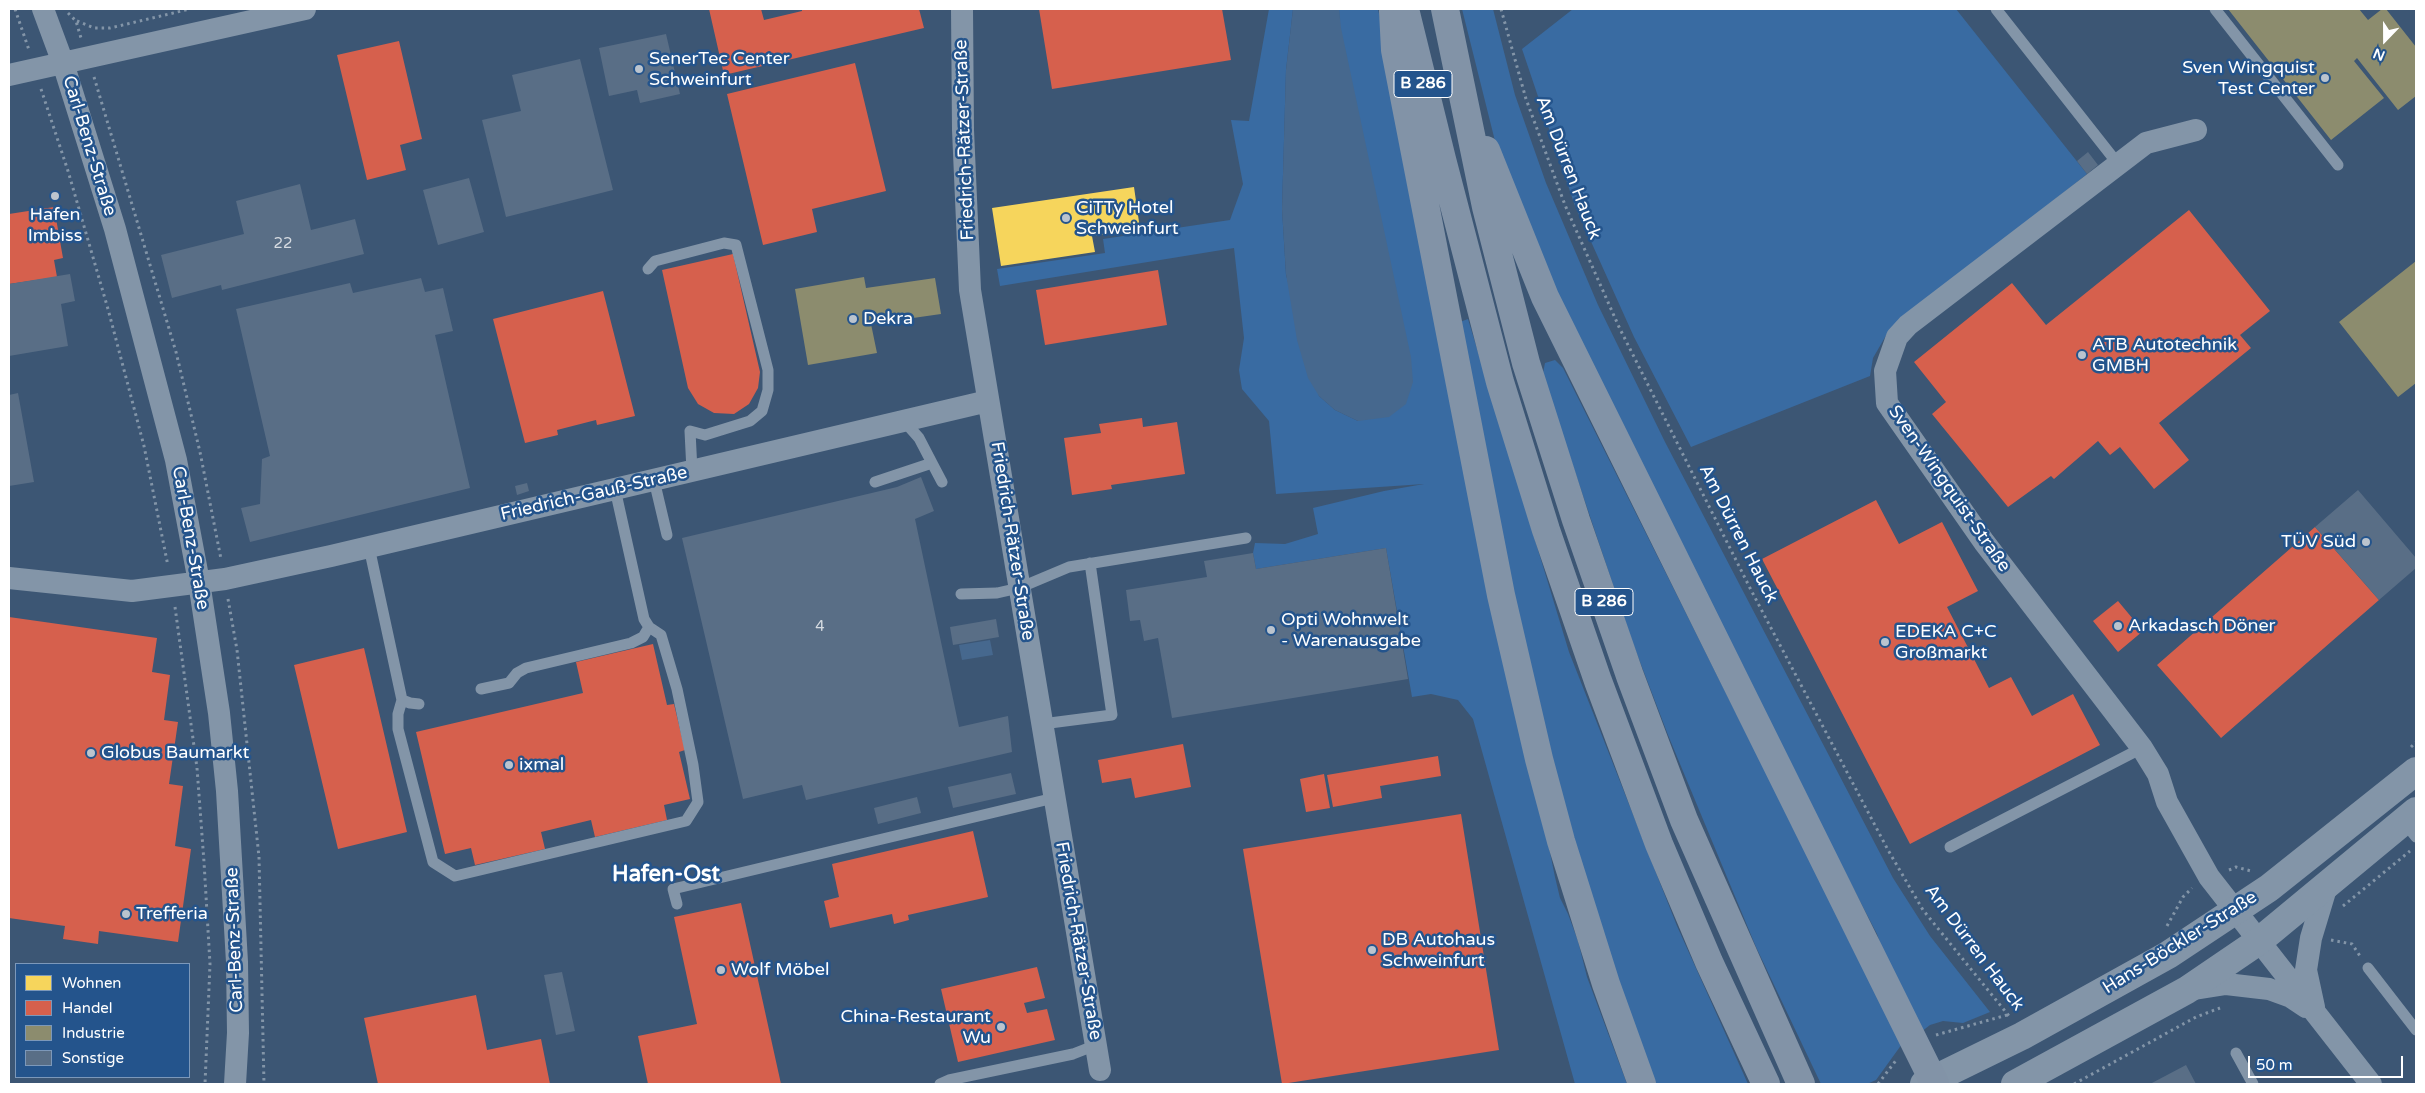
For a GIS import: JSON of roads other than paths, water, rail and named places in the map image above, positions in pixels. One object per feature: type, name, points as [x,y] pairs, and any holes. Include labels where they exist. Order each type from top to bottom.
[{"type":"highway","name":"B 286","points":[[1393,9],[1395,50],[1501,595],[1539,759],[1561,841],[1606,984],[1642,1084]]},
{"type":"highway","name":"B 286","points":[[1405,9],[1500,382],[1550,540],[1598,681],[1659,844],[1709,962],[1766,1084]]},
{"type":"highway","name":"B 286","points":[[1445,9],[1486,207],[1526,363],[1579,529],[1630,676],[1684,820],[1800,1082]]},
{"type":"highway","points":[[1465,105],[1498,177],[1545,297],[1931,1083]]},
{"type":"street","name":"Carl-Benz-Straße","points":[[44,9],[115,229],[176,460],[199,582],[219,713],[227,791],[238,971],[238,1033],[235,1084]]},
{"type":"street","points":[[9,75],[305,9]]},
{"type":"street","name":"Friedrich-Rätzer-Straße","points":[[962,9],[963,130],[970,290],[1100,1070]]},
{"type":"street","name":"Sven-Wingquist-Straße","points":[[2196,130],[2146,143],[1908,325],[1897,337],[1885,370],[1884,386],[1887,403],[1962,511],[2142,748],[2158,774],[2167,802],[2209,877],[2315,1012],[2366,1083]]},
{"type":"street","name":"Friedrich-Gauß-Straße","points":[[9,578],[132,591],[199,582],[369,547],[988,401]]},
{"type":"street","name":"Hans-Böckler-Straße","points":[[1931,1083],[2022,1036],[2168,955],[2236,911],[2302,862],[2416,771]]},
{"type":"street","name":"Hans-Böckler-Straße","points":[[2015,1084],[2186,990],[2259,941],[2327,885],[2412,823]]},
{"type":"street","points":[[2315,1012],[2306,970],[2311,938],[2327,885]]},
{"type":"street","name":"Hans-Böckler-Straße","points":[[2186,990],[2226,984],[2270,989],[2291,997],[2315,1012]]},
{"type":"lane","points":[[1996,9],[2118,164]]},
{"type":"lane","points":[[2215,9],[2338,165]]},
{"type":"lane","points":[[648,269],[655,261],[724,243],[736,245],[768,370],[768,390],[762,411],[750,421],[705,435],[690,430],[692,471]]},
{"type":"lane","points":[[904,421],[919,438],[942,482]]},
{"type":"lane","points":[[875,482],[932,463]]},
{"type":"lane","points":[[654,480],[667,535]]},
{"type":"lane","points":[[369,547],[402,700],[398,714],[398,729],[433,862],[455,876],[686,822],[698,802],[693,765],[677,689],[661,635],[649,627],[644,619],[615,489]]},
{"type":"lane","points":[[961,594],[996,593],[1020,588],[1069,567],[1246,538]]},
{"type":"lane","points":[[1042,724],[1112,716],[1090,564]]},
{"type":"lane","points":[[481,690],[509,683],[517,673],[526,668],[631,643],[643,637],[649,627]]},
{"type":"lane","points":[[402,700],[419,704]]},
{"type":"lane","points":[[1950,847],[2142,748]]},
{"type":"lane","points":[[677,904],[673,889],[1054,798]]},
{"type":"lane","points":[[2368,968],[2416,1030]]},
{"type":"lane","points":[[940,1084],[949,1080],[1073,1054],[1096,1045]]},
{"type":"lane","points":[[2236,1053],[2253,1084]]},
{"type":"place","name":"SenerTec Center Schweinfurt","points":[[639,69]]},
{"type":"place","name":"Sven Wingquist Test Center","points":[[2325,78]]},
{"type":"place","name":"Hafen Imbiss","points":[[55,196]]},
{"type":"place","name":"CiTTy Hotel Schweinfurt","points":[[1066,218]]},
{"type":"place","name":"Dekra","points":[[853,319]]},
{"type":"place","name":"ATB Autotechnik GMBH","points":[[2082,355]]},
{"type":"place","name":"TÜV Süd","points":[[2366,542]]},
{"type":"place","name":"Arkadasch Döner","points":[[2118,626]]},
{"type":"place","name":"Opti Wohnwelt - Warenausgabe","points":[[1271,630]]},
{"type":"place","name":"EDEKA C+C Großmarkt","points":[[1885,642]]},
{"type":"place","name":"Globus Baumarkt","points":[[91,753]]},
{"type":"place","name":"ixmal","points":[[509,765]]},
{"type":"place","name":"Trefferia","points":[[126,914]]},
{"type":"place","name":"DB Autohaus Schweinfurt","points":[[1372,950]]},
{"type":"place","name":"Wolf Möbel","points":[[721,970]]},
{"type":"place","name":"China-Restaurant Wu","points":[[1001,1027]]},
{"type":"district","name":"Hafen-Ost","points":[[666,875]]}]
